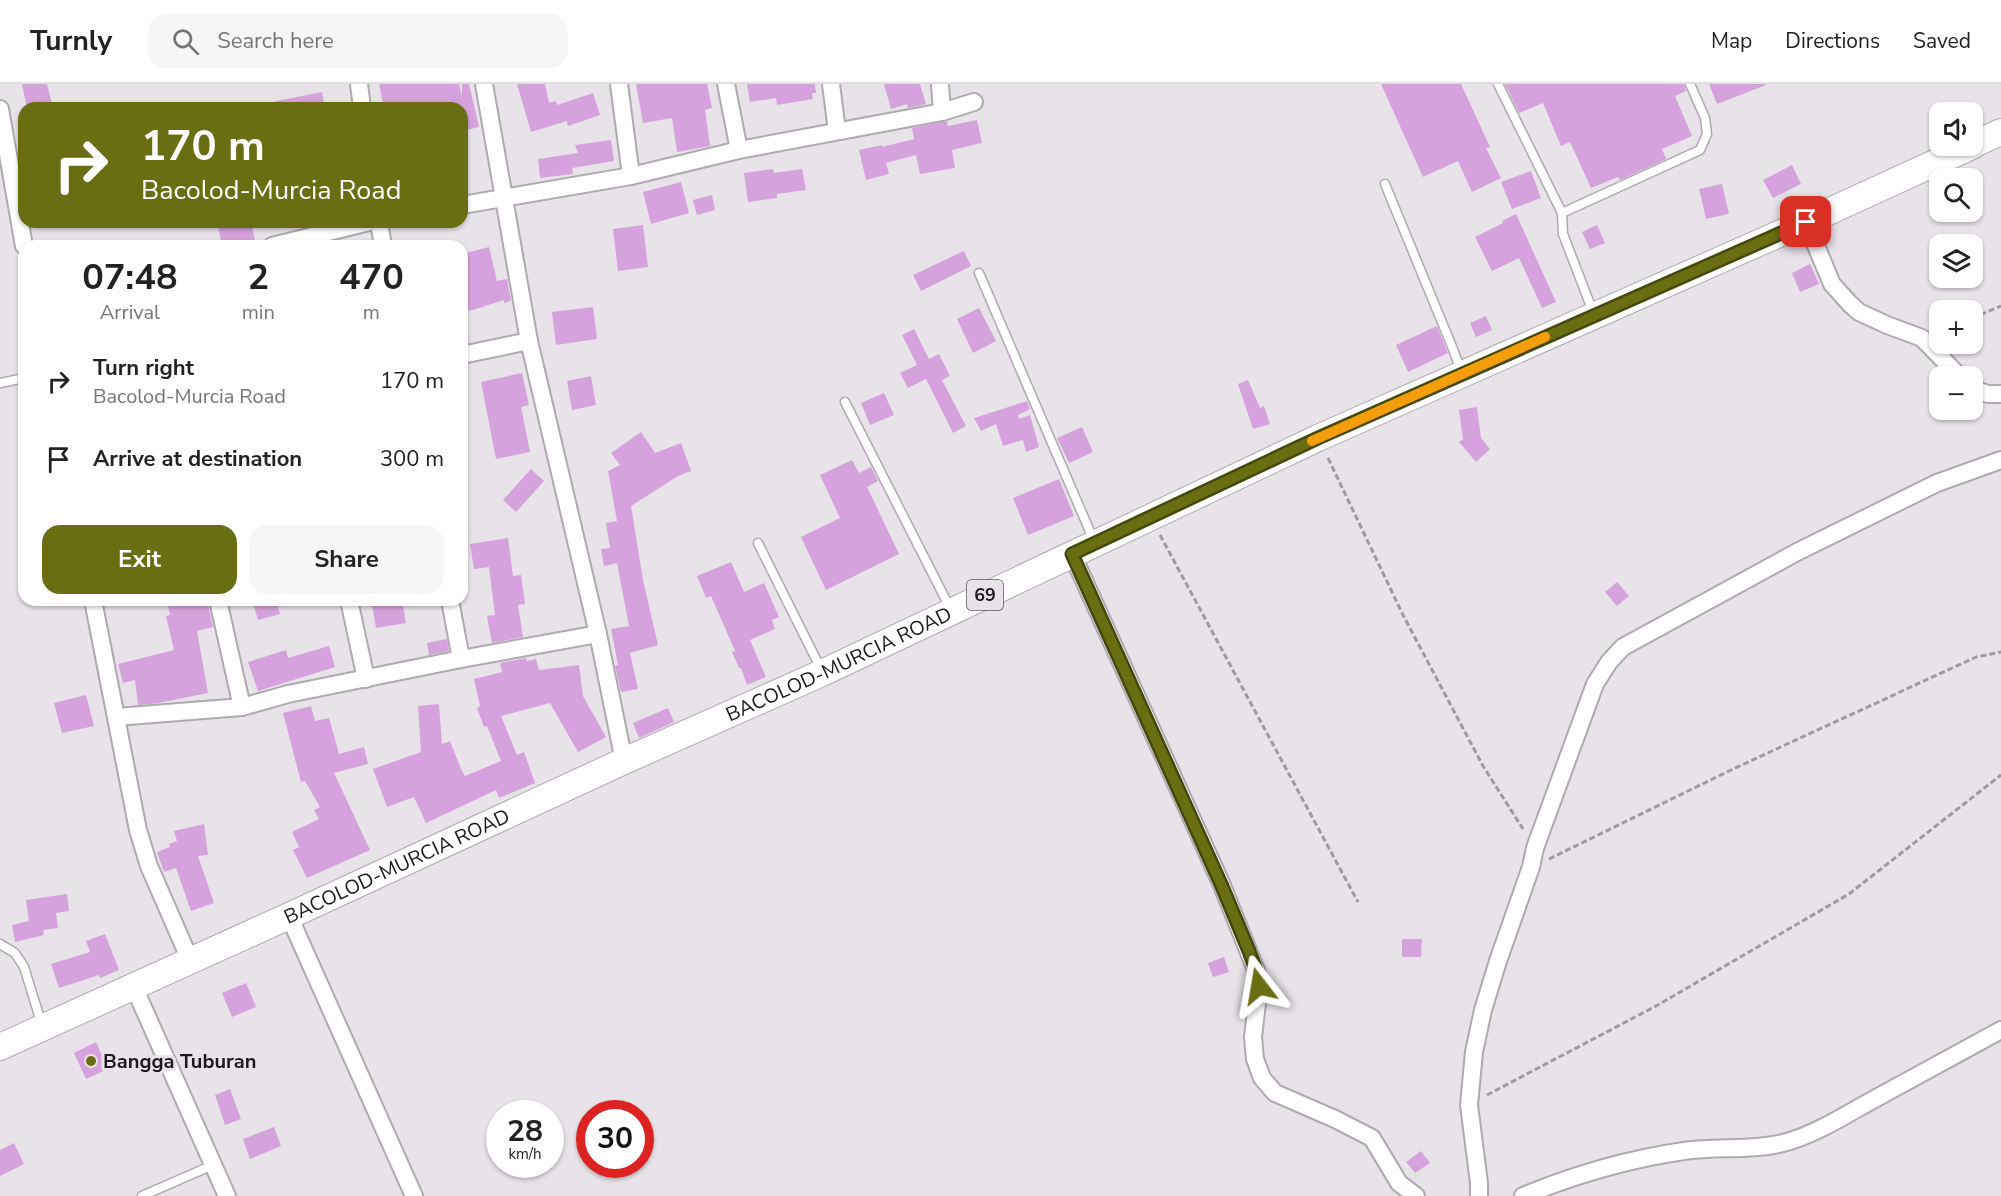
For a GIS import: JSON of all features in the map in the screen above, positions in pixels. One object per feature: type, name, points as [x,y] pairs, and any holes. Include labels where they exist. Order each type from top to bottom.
[{"type":"main road","name":"BACOLOD-MURCIA ROAD","points":[[1983,140],[2001,132]]},
{"type":"main road","name":"BACOLOD-MURCIA ROAD","points":[[0,1047],[624,761],[822,673],[1318,438],[1806,222],[1948,156]]},
{"type":"street","points":[[359,84],[362,102]]},
{"type":"street","points":[[484,84],[529,341],[598,633],[624,761]]},
{"type":"street","points":[[618,84],[631,176]]},
{"type":"street","points":[[726,84],[739,150]]},
{"type":"street","points":[[831,84],[837,131]]},
{"type":"street","points":[[940,84],[942,112]]},
{"type":"street","points":[[468,204],[631,176],[739,150],[942,112],[974,102]]},
{"type":"street","points":[[0,109],[18,212]]},
{"type":"street","points":[[1806,222],[1832,284],[1850,304],[1859,312],[1878,321],[1923,338],[1950,366]]},
{"type":"street","points":[[296,240],[345,228]]},
{"type":"street","points":[[468,353],[529,341]]},
{"type":"street","points":[[1983,392],[2001,393]]},
{"type":"street","points":[[1479,1196],[1468,1105],[1474,1052],[1483,1010],[1531,867],[1535,848],[1595,684],[1609,662],[1623,647],[1797,552],[1937,483],[2001,460]]},
{"type":"street","points":[[1072,554],[1221,884],[1256,970],[1259,986],[1253,1037],[1254,1059],[1262,1078],[1275,1093],[1372,1138],[1400,1183],[1416,1196]]},
{"type":"street","points":[[94,606],[129,786],[144,848],[149,866],[190,960]]},
{"type":"street","points":[[219,606],[242,707]]},
{"type":"street","points":[[350,606],[366,679]]},
{"type":"street","points":[[451,606],[461,659]]},
{"type":"street","points":[[116,717],[242,707],[288,694],[598,633]]},
{"type":"street","points":[[289,916],[414,1196]]},
{"type":"street","points":[[134,987],[227,1196]]},
{"type":"street","points":[[1523,1196],[1559,1182],[1653,1157],[1695,1149],[1756,1148],[1785,1142],[1824,1127],[2001,1030]]},
{"type":"lane","points":[[1498,84],[1562,213],[1563,234],[1595,315]]},
{"type":"lane","points":[[1562,213],[1700,150],[1707,134],[1705,118],[1690,84]]},
{"type":"lane","points":[[1385,184],[1462,374]]},
{"type":"lane","points":[[979,273],[1095,544]]},
{"type":"lane","points":[[0,383],[18,379]]},
{"type":"lane","points":[[845,402],[952,611]]},
{"type":"lane","points":[[758,543],[822,673]]},
{"type":"lane","points":[[0,944],[15,953],[24,966],[43,1028]]},
{"type":"lane","points":[[142,1196],[213,1165]]},
{"type":"path","points":[[1983,313],[2001,306]]},
{"type":"path","points":[[1318,438],[1403,615],[1483,766],[1535,848]]},
{"type":"path","points":[[1150,517],[1358,902]]},
{"type":"path","points":[[1531,867],[1733,769],[1976,657],[2001,652]]},
{"type":"path","points":[[1468,1105],[1656,1006],[1849,894],[2001,775]]},
{"type":"building","points":[[22,84],[47,84],[52,102],[26,102]]},
{"type":"building","points":[[379,84],[459,84],[462,97],[462,84],[469,84],[479,127],[468,130],[468,102],[383,102]]},
{"type":"building","points":[[517,84],[545,84],[549,103],[556,101],[557,105],[593,93],[600,115],[568,126],[567,121],[531,132]]},
{"type":"building","points":[[636,84],[707,84],[712,108],[705,110],[710,146],[677,152],[672,118],[643,123]]},
{"type":"building","points":[[747,84],[815,84],[816,93],[812,93],[813,99],[777,105],[776,98],[750,102]]},
{"type":"building","points":[[884,84],[920,84],[926,104],[908,108],[907,104],[891,109]]},
{"type":"building","points":[[1381,84],[1461,84],[1490,147],[1486,148],[1501,178],[1472,192],[1458,161],[1423,177]]},
{"type":"building","points":[[1505,84],[1684,84],[1686,91],[1675,96],[1692,136],[1662,149],[1666,159],[1620,180],[1618,177],[1591,188],[1570,142],[1561,146],[1543,103],[1519,113]]},
{"type":"building","points":[[1709,84],[1766,84],[1766,85],[1717,104]]},
{"type":"building","points":[[322,92],[324,102],[276,102]]},
{"type":"building","points":[[977,120],[982,143],[952,150],[955,168],[920,174],[916,155],[886,163],[889,174],[866,180],[859,150],[914,139],[912,128],[947,121],[948,126]]},
{"type":"building","points":[[611,140],[614,161],[572,168],[573,174],[540,178],[538,159],[578,153],[575,145]]},
{"type":"building","points":[[1792,165],[1801,184],[1773,198],[1763,180]]},
{"type":"building","points":[[773,169],[774,173],[802,169],[806,190],[777,194],[777,198],[748,202],[744,173]]},
{"type":"building","points":[[1531,171],[1541,198],[1512,209],[1501,182]]},
{"type":"building","points":[[681,182],[689,213],[651,224],[643,192]]},
{"type":"building","points":[[1722,184],[1729,214],[1706,219],[1699,189]]},
{"type":"building","points":[[712,195],[715,210],[697,215],[693,200]]},
{"type":"building","points":[[1516,214],[1556,302],[1542,308],[1519,258],[1492,271],[1475,237]]},
{"type":"building","points":[[643,225],[648,267],[618,271],[613,229]]},
{"type":"building","points":[[1597,225],[1605,243],[1590,249],[1582,232]]},
{"type":"building","points":[[218,228],[252,228],[255,240],[221,240]]},
{"type":"building","points":[[489,247],[497,281],[507,279],[511,301],[504,303],[504,300],[468,310],[468,252]]},
{"type":"building","points":[[964,251],[971,266],[921,291],[913,275]]},
{"type":"building","points":[[1810,264],[1819,284],[1800,292],[1792,273]]},
{"type":"building","points":[[593,307],[597,339],[556,345],[552,312]]},
{"type":"building","points":[[979,308],[996,341],[973,353],[957,319]]},
{"type":"building","points":[[1486,316],[1492,330],[1476,337],[1470,323]]},
{"type":"building","points":[[1437,326],[1448,353],[1408,372],[1396,345]]},
{"type":"building","points":[[914,329],[929,359],[939,354],[950,376],[942,380],[966,426],[953,433],[926,379],[908,388],[900,373],[917,365],[902,335]]},
{"type":"building","points":[[522,373],[529,405],[521,407],[530,452],[496,459],[481,382]]},
{"type":"building","points":[[591,376],[596,405],[572,410],[567,381]]},
{"type":"building","points":[[1248,380],[1260,408],[1264,406],[1270,424],[1253,429],[1238,384]]},
{"type":"building","points":[[884,393],[894,415],[870,425],[861,403]]},
{"type":"building","points":[[1027,401],[1030,409],[1018,415],[1019,419],[1030,415],[1039,447],[1026,452],[1023,440],[1003,446],[996,424],[981,431],[974,418]]},
{"type":"building","points":[[1477,407],[1481,438],[1490,449],[1476,462],[1459,442],[1463,439],[1459,410]]},
{"type":"building","points":[[1082,427],[1093,452],[1069,463],[1057,438]]},
{"type":"building","points":[[641,432],[655,453],[681,443],[691,471],[678,476],[631,506],[643,580],[658,645],[630,653],[638,689],[621,692],[615,666],[618,665],[611,629],[629,626],[617,563],[604,566],[601,549],[610,548],[606,523],[617,521],[608,471],[620,465],[611,453]]},
{"type":"building","points":[[852,460],[859,473],[871,467],[878,481],[867,487],[899,554],[826,590],[801,537],[840,518],[820,475]]},
{"type":"building","points":[[531,469],[544,481],[516,512],[503,500]]},
{"type":"building","points":[[1059,479],[1074,516],[1028,535],[1013,498]]},
{"type":"building","points":[[508,538],[513,576],[521,575],[525,604],[518,605],[523,637],[492,643],[487,616],[495,615],[489,567],[474,569],[470,544]]},
{"type":"building","points":[[731,562],[744,592],[764,583],[779,617],[772,620],[775,629],[750,640],[766,677],[747,685],[711,596],[706,598],[697,576]]},
{"type":"building","points":[[1617,582],[1629,596],[1617,606],[1605,592]]},
{"type":"building","points":[[168,606],[208,606],[213,627],[197,631],[208,693],[138,705],[135,680],[123,683],[118,664],[174,650],[166,616],[170,615]]},
{"type":"building","points":[[254,606],[278,606],[280,614],[258,620]]},
{"type":"building","points":[[372,606],[403,606],[406,623],[376,628]]},
{"type":"building","points":[[447,639],[449,651],[429,655],[427,643]]},
{"type":"building","points":[[329,646],[335,667],[258,691],[248,662],[286,650],[288,658]]},
{"type":"building","points":[[526,658],[527,661],[536,659],[539,670],[579,665],[583,696],[606,737],[578,752],[550,703],[501,716],[517,755],[524,752],[535,783],[499,798],[496,790],[426,823],[414,797],[387,807],[373,769],[421,752],[418,706],[439,704],[442,744],[450,741],[465,776],[501,761],[477,708],[480,706],[474,679],[502,672],[500,663]]},
{"type":"building","points":[[86,695],[94,726],[62,733],[54,703]]},
{"type":"building","points":[[311,706],[315,721],[329,718],[339,754],[364,747],[368,764],[334,773],[370,850],[307,878],[293,850],[299,847],[292,832],[319,819],[314,810],[320,807],[305,781],[301,782],[283,713]]},
{"type":"building","points":[[668,708],[674,722],[639,738],[633,723]]},
{"type":"building","points":[[204,824],[208,855],[198,856],[214,903],[191,911],[176,868],[164,872],[157,852],[170,847],[169,844],[177,841],[174,831]]},
{"type":"building","points":[[67,894],[69,911],[56,913],[58,928],[43,930],[44,935],[15,942],[12,925],[29,921],[26,900]]},
{"type":"building","points":[[105,934],[119,970],[100,978],[99,975],[59,988],[51,964],[90,952],[86,941]]},
{"type":"building","points":[[1402,939],[1422,939],[1421,957],[1402,957]]},
{"type":"building","points":[[1224,957],[1229,972],[1213,977],[1208,963]]},
{"type":"building","points":[[246,983],[256,1007],[232,1017],[222,993]]},
{"type":"building","name":"Bangga Tuburan","points":[[96,1042],[108,1069],[86,1079],[74,1053]]},
{"type":"building","points":[[230,1089],[241,1119],[225,1125],[215,1095]]},
{"type":"building","points":[[274,1127],[281,1146],[250,1159],[243,1139]]},
{"type":"building","points":[[14,1143],[24,1164],[0,1176],[0,1150]]},
{"type":"building","points":[[1421,1151],[1430,1163],[1415,1173],[1406,1162]]},
{"type":"slow traffic","points":[[1312,441],[1545,337]]},
{"type":"place","name":"Bangga Tuburan","points":[[91,1061]]},
{"type":"route","points":[[1259,986],[1249,951],[1221,884],[1072,554],[1318,438],[1806,222]]}]
